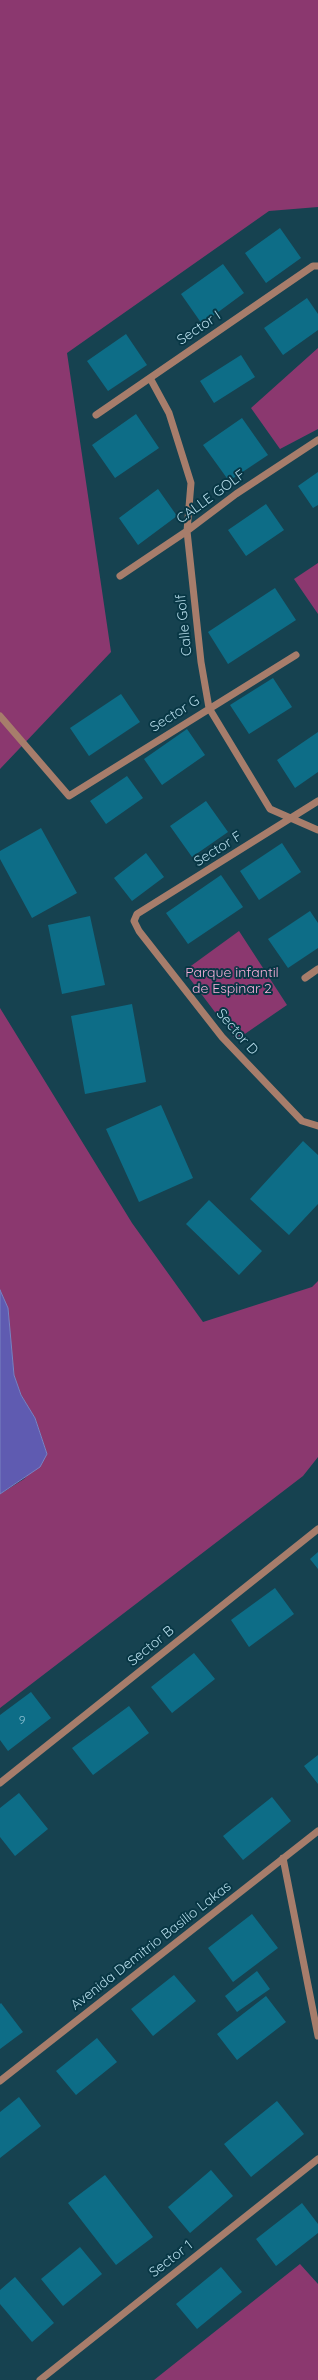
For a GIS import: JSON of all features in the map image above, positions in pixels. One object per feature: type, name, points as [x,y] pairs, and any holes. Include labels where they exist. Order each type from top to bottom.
[{"type":"street","name":"Sector I","points":[[96,416],[313,266],[318,266]]},
{"type":"street","name":"Calle Golf","points":[[150,378],[169,413],[191,483],[187,531],[201,662],[209,708],[270,809],[318,830]]},
{"type":"street","name":"CALLE GOLF","points":[[120,576],[187,531],[236,494],[318,440]]},
{"type":"street","name":"Sector G","points":[[0,716],[68,796],[296,655]]},
{"type":"street","name":"Sector F","points":[[134,921],[137,914],[318,801]]},
{"type":"street","name":"Sector D","points":[[134,921],[139,931],[222,1037],[302,1121],[318,1126]]},
{"type":"street","points":[[305,978],[318,970]]},
{"type":"street","name":"Sector B","points":[[0,1783],[318,1529]]},
{"type":"street","name":"Avenida Demitrio Basilio Lakas","points":[[0,2081],[318,1831]]},
{"type":"street","points":[[283,1858],[318,2035]]},
{"type":"street","name":"Sector 1","points":[[40,2380],[318,2159]]},
{"type":"green space","points":[[0,0],[318,0],[318,207],[269,211],[67,353],[111,652],[0,769]]},
{"type":"green space","points":[[318,348],[318,429],[280,449],[251,408]]},
{"type":"green space","points":[[318,563],[318,614],[294,579]]},
{"type":"green space","name":"Parque infantil de Espinar 2","points":[[239,931],[287,1005],[236,1040],[184,971]]},
{"type":"green space","points":[[0,1008],[132,1223],[203,1322],[312,1287],[318,1281],[318,1457],[303,1476],[0,1708],[0,1494],[24,1479],[47,1454],[35,1418],[21,1395],[14,1375],[8,1309],[0,1290]]},
{"type":"green space","points":[[300,2264],[318,2284],[318,2380],[154,2380]]},
{"type":"shaded area","points":[[0,1290],[8,1308],[14,1375],[21,1395],[35,1418],[47,1454],[40,1467],[0,1494]]},
{"type":"building","points":[[280,228],[301,258],[266,283],[245,253]]},
{"type":"building","points":[[223,264],[244,293],[202,324],[181,294]]},
{"type":"building","points":[[307,298],[318,314],[318,330],[283,355],[264,328]]},
{"type":"building","points":[[126,334],[147,365],[108,391],[87,361]]},
{"type":"building","points":[[241,355],[255,377],[214,403],[200,381]]},
{"type":"building","points":[[136,414],[159,448],[115,478],[92,445]]},
{"type":"building","points":[[242,418],[268,455],[229,481],[203,445]]},
{"type":"building","points":[[318,472],[318,505],[313,508],[298,486]]},
{"type":"building","points":[[158,489],[177,516],[138,545],[119,518]]},
{"type":"building","points":[[266,504],[284,530],[246,556],[228,530]]},
{"type":"building","points":[[275,588],[296,620],[228,664],[208,632]]},
{"type":"building","points":[[273,678],[292,707],[249,734],[230,705]]},
{"type":"building","points":[[121,694],[140,722],[89,756],[70,728]]},
{"type":"building","points":[[187,729],[205,755],[162,785],[144,759]]},
{"type":"building","points":[[318,732],[318,772],[295,788],[277,760]]},
{"type":"building","points":[[127,776],[143,798],[106,824],[90,801]]},
{"type":"building","points":[[206,801],[228,832],[192,857],[170,826]]},
{"type":"building","points":[[41,828],[77,893],[32,918],[0,859],[0,851]]},
{"type":"building","points":[[282,843],[301,872],[259,900],[240,871]]},
{"type":"building","points":[[146,853],[164,877],[132,901],[114,878]]},
{"type":"building","points":[[221,875],[243,907],[188,944],[166,913]]},
{"type":"building","points":[[310,911],[318,923],[318,948],[288,968],[268,939]]},
{"type":"building","points":[[90,916],[105,985],[62,994],[48,925]]},
{"type":"building","points":[[132,1004],[146,1082],[85,1094],[71,1016]]},
{"type":"building","points":[[161,1105],[193,1178],[139,1202],[106,1129]]},
{"type":"building","points":[[303,1141],[318,1155],[318,1204],[289,1235],[250,1199]]},
{"type":"building","points":[[209,1200],[262,1251],[239,1275],[186,1224]]},
{"type":"building","points":[[318,1552],[318,1569],[310,1559]]},
{"type":"building","points":[[275,1588],[294,1614],[249,1647],[231,1620]]},
{"type":"building","points":[[194,1653],[215,1679],[172,1713],[151,1687]]},
{"type":"building","points":[[31,1692],[51,1718],[8,1751],[0,1740],[0,1715]]},
{"type":"building","points":[[129,1706],[149,1733],[93,1775],[72,1748]]},
{"type":"building","points":[[318,1755],[318,1784],[304,1766]]},
{"type":"building","points":[[19,1793],[48,1829],[15,1856],[0,1837],[0,1808]]},
{"type":"building","points":[[272,1797],[291,1821],[243,1860],[223,1836]]},
{"type":"building","points":[[252,1914],[278,1948],[233,1982],[208,1948]]},
{"type":"building","points":[[257,1971],[270,1989],[237,2012],[225,1996]]},
{"type":"building","points":[[174,1975],[196,2001],[153,2036],[131,2009]]},
{"type":"building","points":[[266,1996],[286,2022],[237,2060],[217,2034]]},
{"type":"building","points":[[1,2003],[23,2032],[0,2049],[0,2004]]},
{"type":"building","points":[[97,2038],[117,2062],[76,2095],[56,2071]]},
{"type":"building","points":[[19,2097],[41,2126],[0,2158],[0,2112]]},
{"type":"building","points":[[277,2101],[304,2134],[251,2177],[224,2144]]},
{"type":"building","points":[[211,2170],[233,2196],[190,2233],[168,2207]]},
{"type":"building","points":[[105,2175],[153,2237],[116,2265],[68,2203]]},
{"type":"building","points":[[302,2203],[318,2224],[318,2233],[276,2266],[256,2239]]},
{"type":"building","points":[[80,2247],[102,2274],[63,2306],[41,2279]]},
{"type":"building","points":[[221,2267],[242,2292],[197,2329],[176,2304]]},
{"type":"building","points":[[15,2277],[54,2323],[32,2342],[0,2304],[0,2290]]}]
